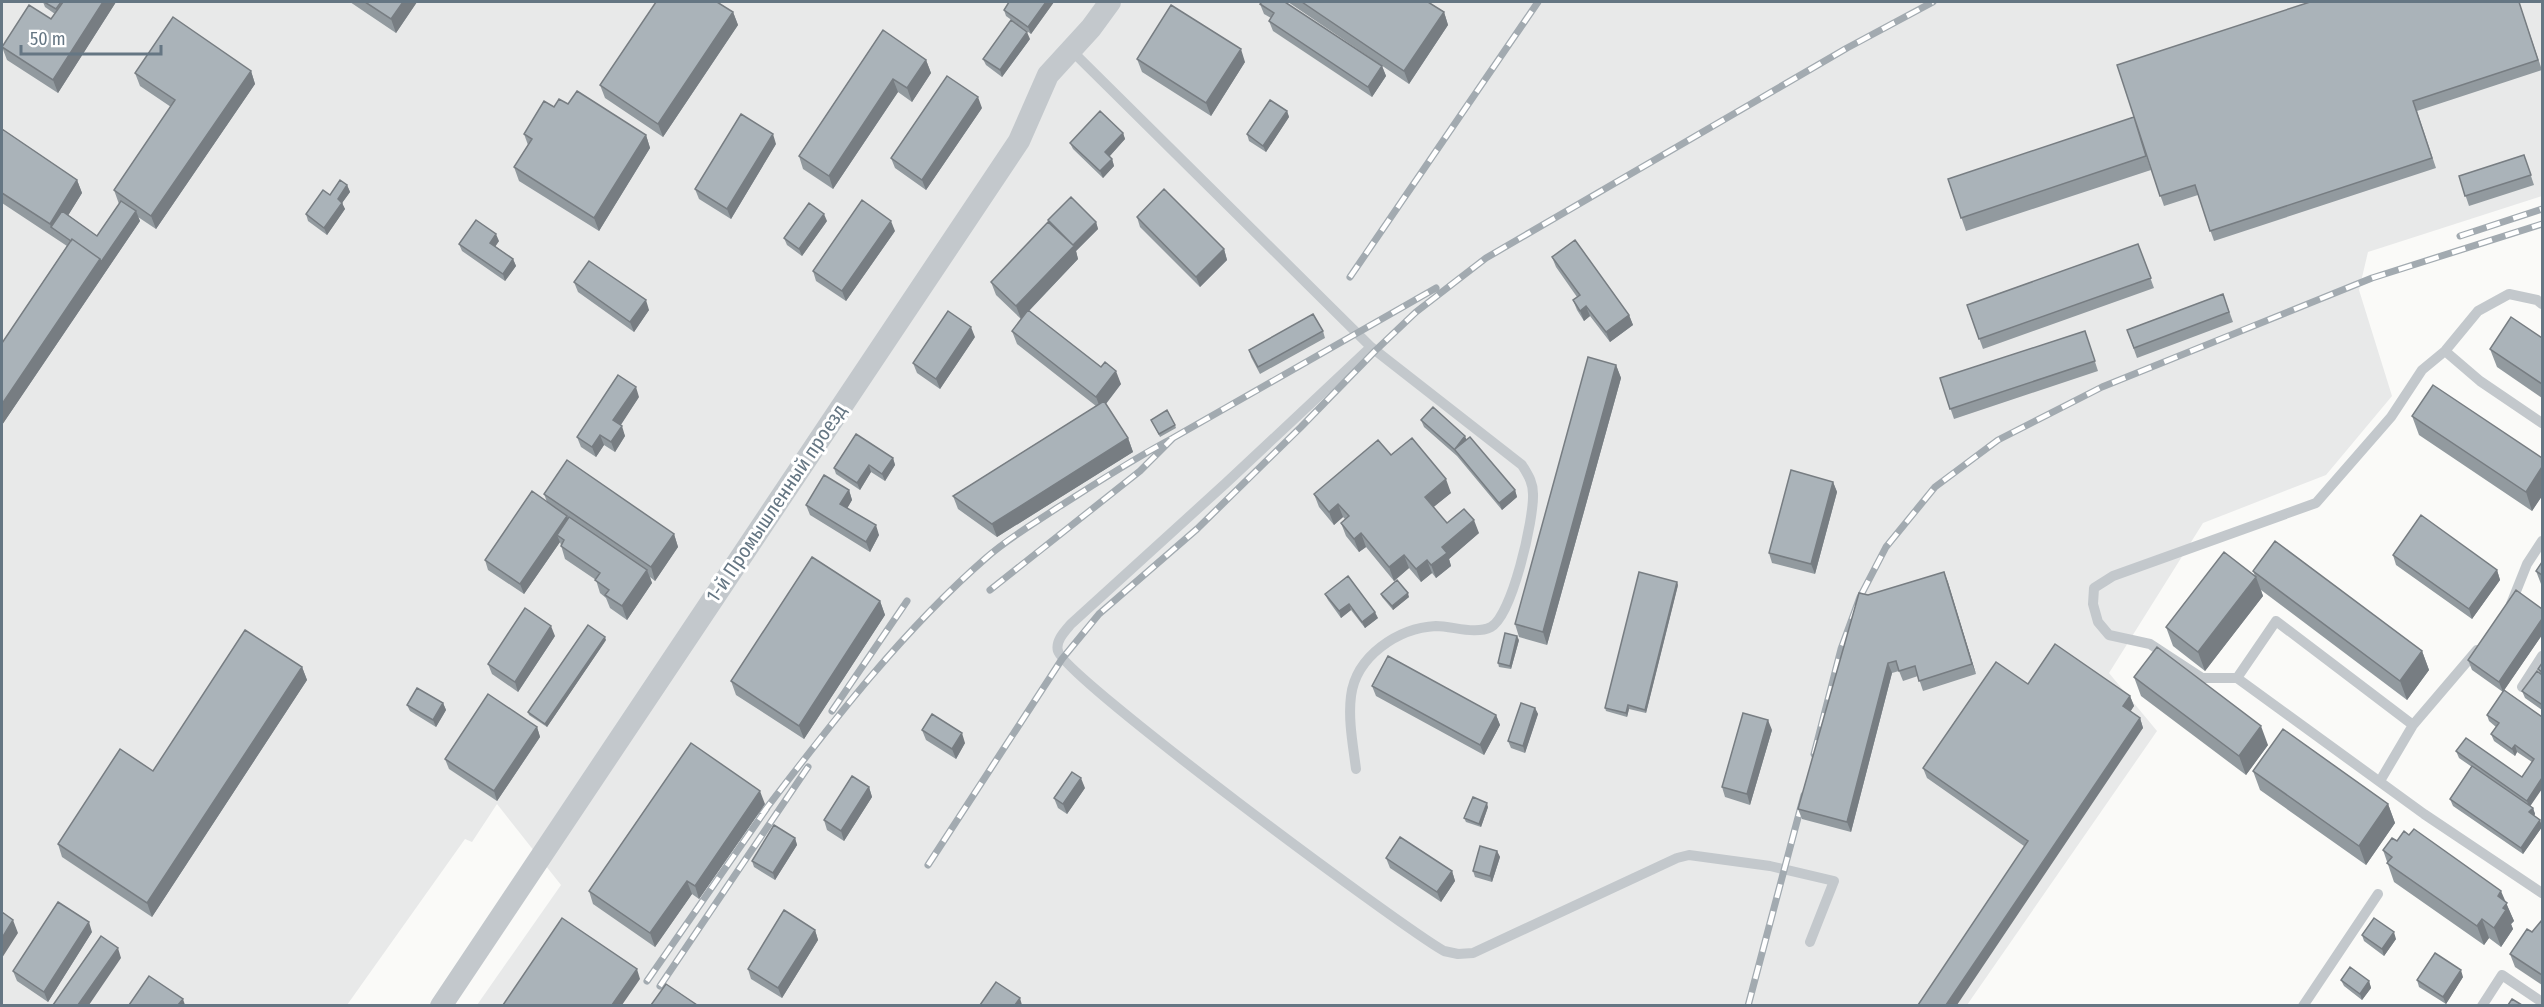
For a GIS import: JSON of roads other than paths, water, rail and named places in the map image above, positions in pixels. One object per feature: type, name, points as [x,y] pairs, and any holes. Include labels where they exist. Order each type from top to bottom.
[{"type":"street","name":"1-й Промышленный проезд","points":[[441,1005],[1019,141],[1045,81],[1070,49],[1091,28],[1110,2]]},
{"type":"lane","points":[[1070,49],[1371,347],[1522,465],[1531,478],[1533,495],[1521,564],[1498,622],[1482,630],[1437,626],[1414,630],[1383,645],[1371,655],[1358,673],[1351,694],[1350,717],[1356,769]]},
{"type":"lane","points":[[2542,304],[2537,300],[2509,294],[2478,311],[2445,351],[2422,370],[2391,417],[2316,503],[2112,576],[2094,588],[2093,604],[2098,622],[2109,635],[2150,644],[2202,678],[2237,678],[2542,893]]},
{"type":"lane","points":[[1371,347],[1071,624],[1060,637],[1058,644],[1058,651],[1062,659],[1095,689],[1260,819],[1444,951],[1458,954],[1473,953],[1677,858],[1689,855],[1770,866],[1834,881],[1810,942]]},
{"type":"lane","points":[[2445,351],[2480,381],[2542,423]]},
{"type":"lane","points":[[2504,614],[2511,605],[2527,564],[2542,541]]},
{"type":"lane","points":[[2237,678],[2276,621],[2413,725]]},
{"type":"lane","points":[[2380,781],[2413,725],[2484,641]]},
{"type":"lane","points":[[2522,687],[2542,656]]},
{"type":"lane","points":[[2303,1005],[2378,894]]},
{"type":"lane","points":[[2482,1005],[2502,975],[2542,1002]]},
{"type":"railway","points":[[1350,277],[1538,2]]},
{"type":"railway","points":[[928,865],[1062,659],[1099,614],[1197,529],[1416,312],[1486,258],[1847,48],[1933,2]]},
{"type":"railway","points":[[2460,236],[2542,209]]},
{"type":"railway","points":[[1814,754],[1841,649],[1860,597],[1886,547],[1935,487],[1998,440],[2102,387],[2372,278],[2542,224]]},
{"type":"railway","points":[[1173,438],[1436,288]]},
{"type":"railway","points":[[762,814],[868,680],[924,617],[986,558],[1011,538],[1057,508],[1173,438],[1140,471],[990,590]]},
{"type":"railway","points":[[832,711],[907,601]]},
{"type":"railway","points":[[660,986],[808,767]]},
{"type":"railway","points":[[1748,1006],[1804,795]]},
{"type":"railway","points":[[647,981],[767,808]]}]
